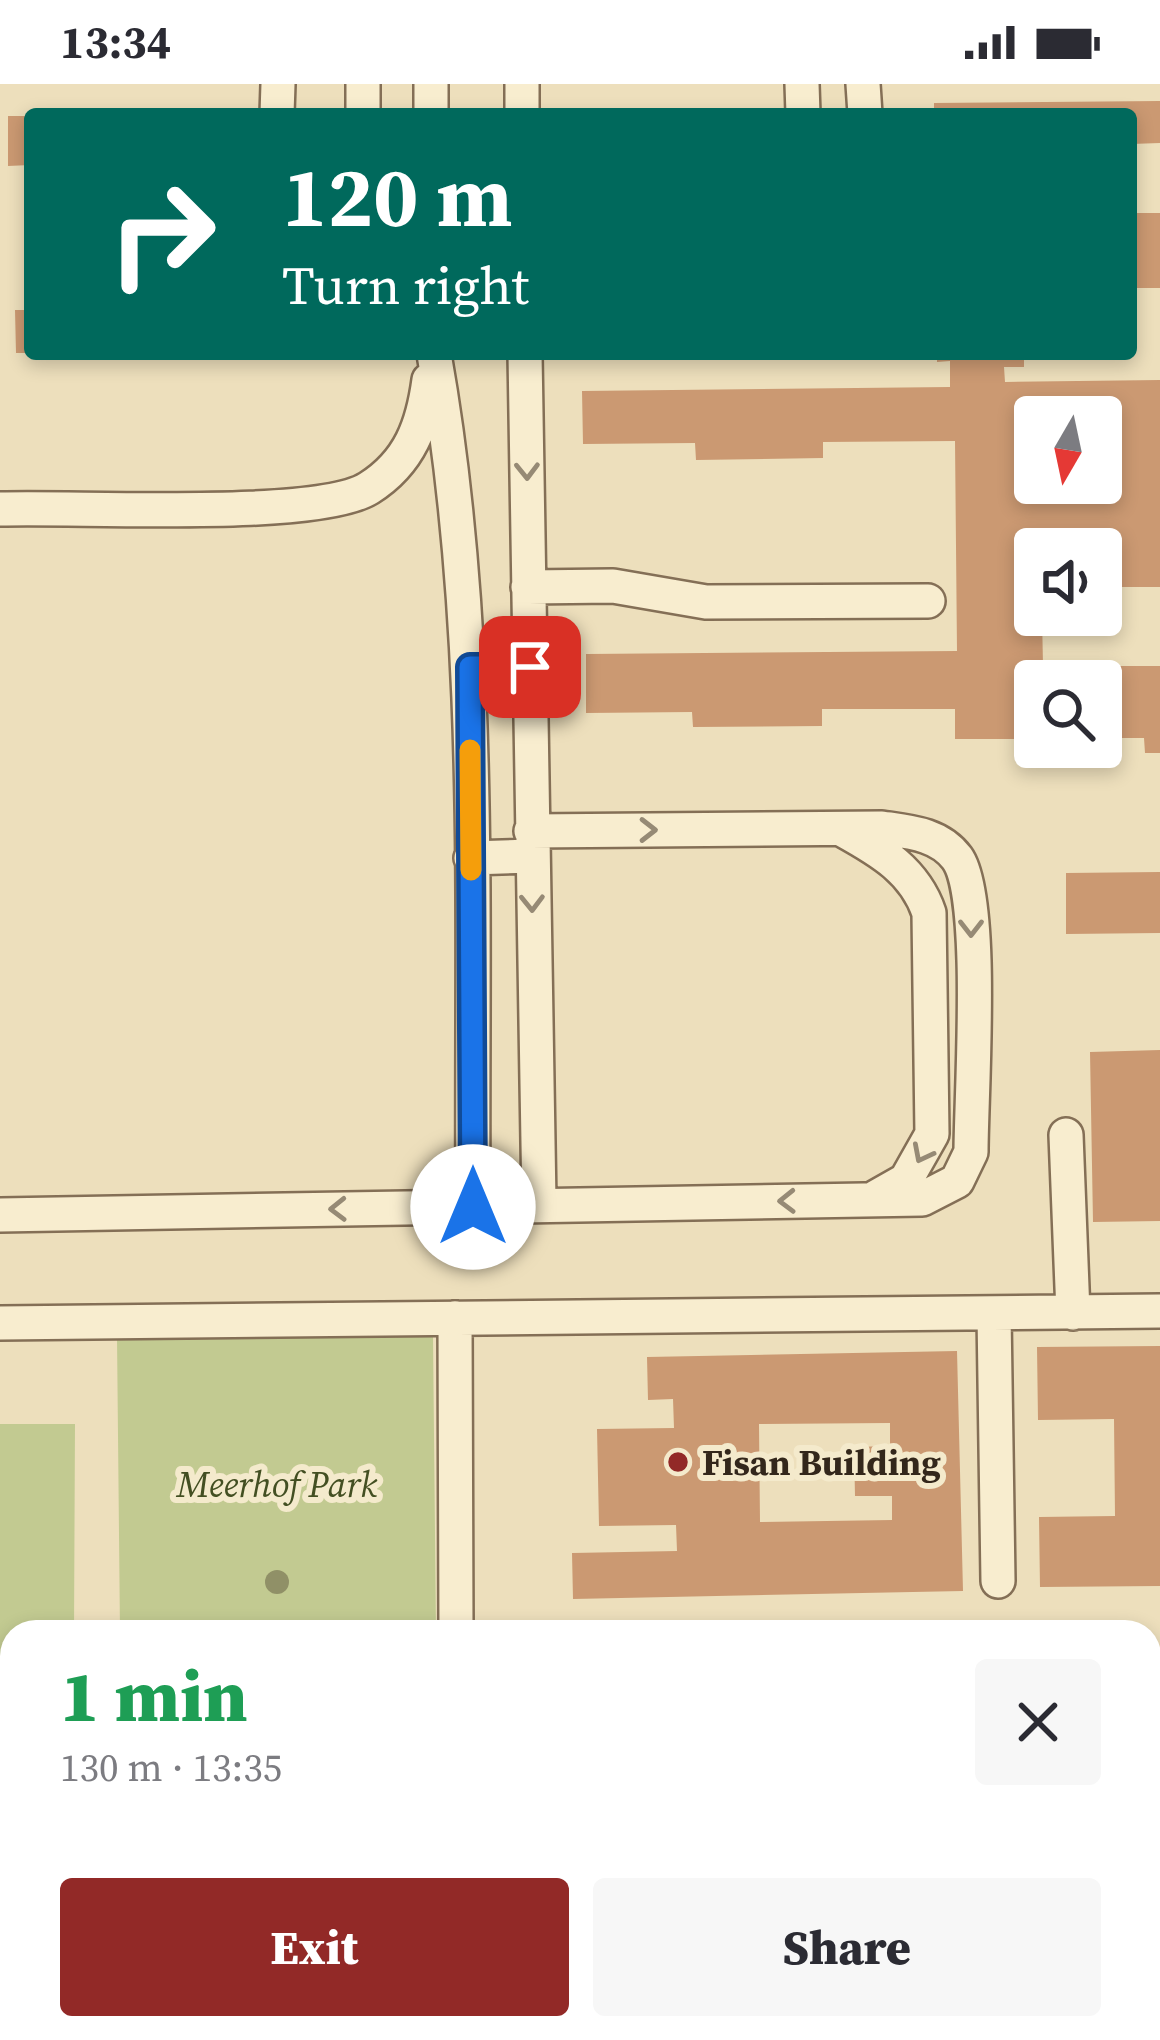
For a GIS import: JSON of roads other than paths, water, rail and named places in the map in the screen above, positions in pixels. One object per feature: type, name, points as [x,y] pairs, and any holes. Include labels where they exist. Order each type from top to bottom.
[{"type":"street","points":[[1,506],[281,506],[349,498],[393,469],[418,435],[432,360]]},
{"type":"street","points":[[434,360],[449,439],[470,667],[473,1207]]},
{"type":"street","points":[[525,360],[539,1203]]},
{"type":"street","points":[[528,587],[613,586],[706,602],[928,601]]},
{"type":"street","points":[[470,667],[530,667]]},
{"type":"street","points":[[0,1215],[933,1197],[957,1181],[968,1164],[971,897],[960,863],[937,841],[882,828],[841,829],[531,844],[471,858]]},
{"type":"street","points":[[841,829],[891,860],[920,886],[929,913],[932,1134],[906,1180],[868,1200]]},
{"type":"street","points":[[1066,1136],[1072,1312]]},
{"type":"street","points":[[0,1323],[1160,1311]]},
{"type":"street","points":[[994,1314],[998,1581]]},
{"type":"street","points":[[455,1318],[455,1620]]},
{"type":"place","name":"Fisan Building","points":[[678,1462]]},
{"type":"park label","name":"Meerhof Park","points":[[277,1484]]}]
